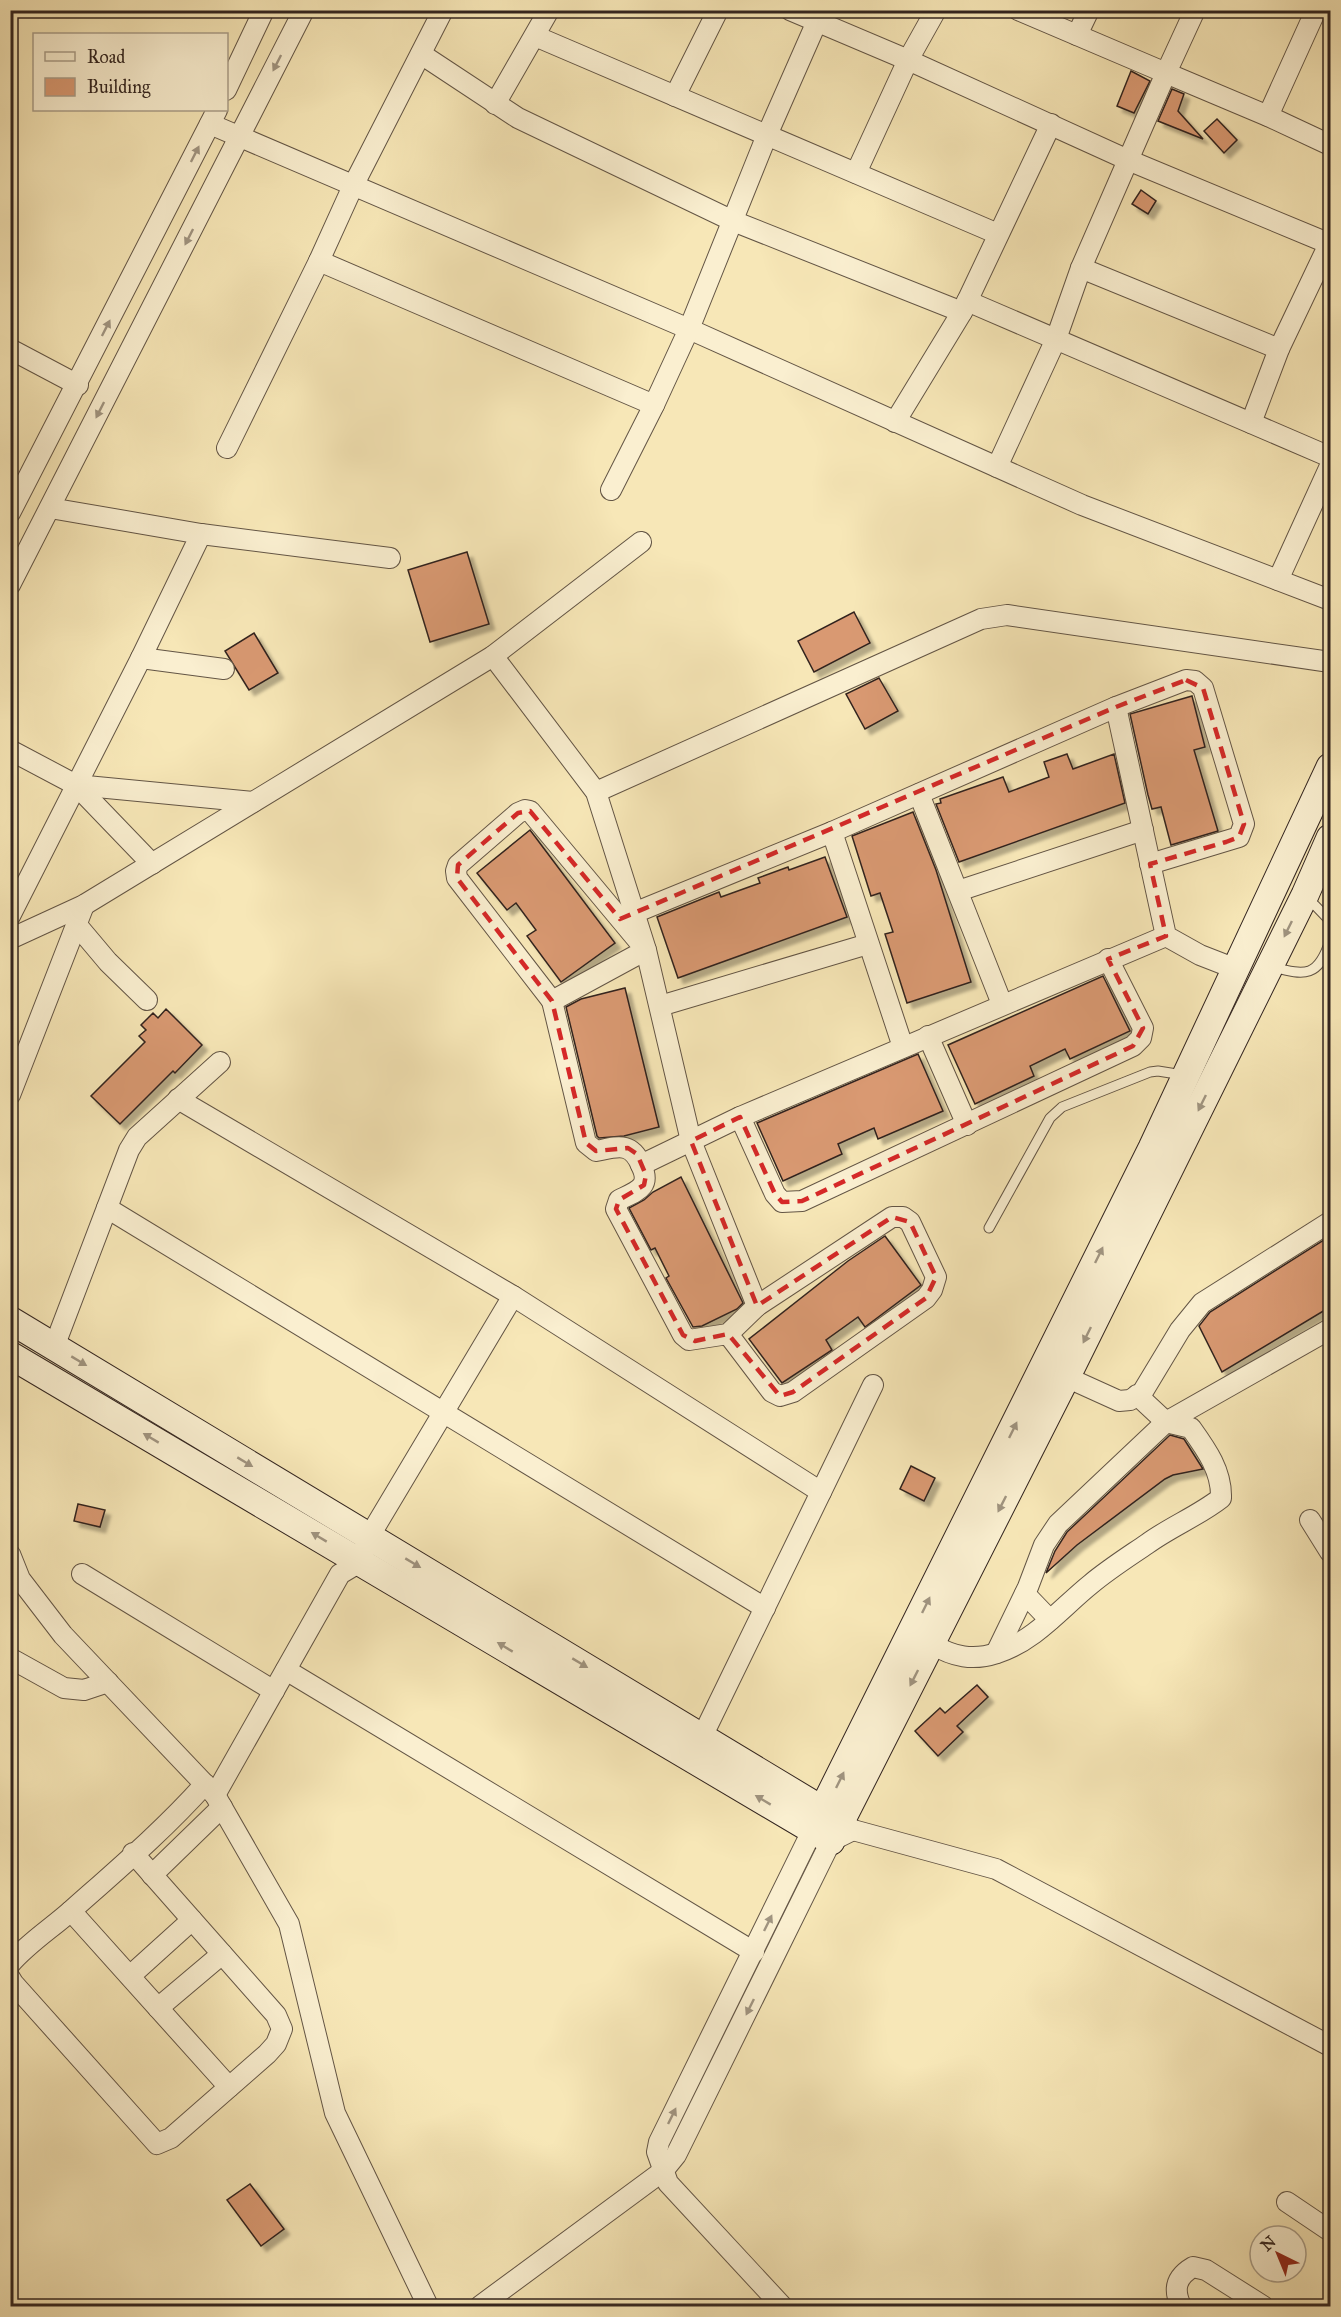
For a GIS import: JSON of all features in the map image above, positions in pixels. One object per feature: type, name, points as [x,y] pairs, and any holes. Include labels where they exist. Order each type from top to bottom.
[{"type":"street","points":[[228,86],[264,10]]},
{"type":"street","points":[[10,585],[304,10]]},
{"type":"street","points":[[227,448],[319,261],[353,186],[443,10]]},
{"type":"street","points":[[495,104],[549,10]]},
{"type":"street","points":[[675,96],[718,10]]},
{"type":"street","points":[[790,10],[820,16],[908,60],[1128,160],[1330,244],[1279,349],[1251,423]]},
{"type":"street","points":[[856,173],[908,60],[936,10]]},
{"type":"street","points":[[1018,10],[1268,116],[1330,145]]},
{"type":"street","points":[[1077,35],[1089,10]]},
{"type":"street","points":[[997,467],[1056,339],[1081,268],[1195,10]]},
{"type":"street","points":[[1268,116],[1316,10]]},
{"type":"street","points":[[611,490],[689,329],[767,135],[820,16]]},
{"type":"street","points":[[535,36],[998,234]]},
{"type":"street","points":[[421,54],[518,118],[733,221],[1056,339],[1330,457]]},
{"type":"street","points":[[10,513],[78,385],[214,117],[240,137],[689,329],[1082,505],[1330,600]]},
{"type":"street","points":[[895,422],[965,307],[1051,124]]},
{"type":"street","points":[[319,261],[654,405]]},
{"type":"street","points":[[1081,268],[1279,349]]},
{"type":"street","points":[[10,349],[78,385]]},
{"type":"street","points":[[1278,580],[1330,466]]},
{"type":"street","points":[[50,508],[201,534],[390,558]]},
{"type":"street","points":[[10,916],[201,534]]},
{"type":"street","points":[[10,939],[84,905],[493,656],[641,542]]},
{"type":"street","points":[[596,792],[981,619],[994,616],[1007,615],[1330,662]]},
{"type":"street","points":[[493,656],[596,792],[646,950],[691,1141],[757,1306]]},
{"type":"street","points":[[141,658],[224,669]]},
{"type":"street","points":[[634,913],[832,832],[1116,707],[1186,681],[1195,681],[1203,688],[1244,824],[1239,837],[1150,864]]},
{"type":"street","points":[[1116,707],[1166,936],[1200,955],[1236,969]]},
{"type":"street","points":[[10,750],[76,785],[152,864]]},
{"type":"street","points":[[1056,1371],[1186,1076],[1330,767]]},
{"type":"street","points":[[76,785],[252,802]]},
{"type":"street","points":[[919,794],[1002,1004]]},
{"type":"street","points":[[646,950],[530,811],[525,810],[518,813],[458,865],[457,878],[552,1001],[586,1143],[596,1151],[614,1147],[628,1148],[637,1154],[646,1175],[644,1185],[635,1193],[619,1200],[616,1209],[683,1335],[695,1341],[728,1334],[757,1306],[892,1217],[903,1217],[910,1222],[936,1277],[932,1290],[926,1298],[793,1392],[780,1396],[772,1392],[728,1334]]},
{"type":"street","points":[[958,891],[1143,830]]},
{"type":"street","points":[[832,832],[903,1047]]},
{"type":"street","points":[[480,2307],[663,2171],[682,2145],[921,1640],[1056,1371],[1305,895],[1325,864],[1330,837]]},
{"type":"street","points":[[10,1095],[84,905]]},
{"type":"street","points":[[76,924],[108,962],[147,1000]]},
{"type":"street","points":[[641,1165],[740,1117],[1166,936]]},
{"type":"street","points":[[660,1006],[868,944]]},
{"type":"street","points":[[552,1001],[646,950]]},
{"type":"street","points":[[740,1117],[775,1194],[782,1202],[802,1201],[1133,1046],[1141,1038],[1143,1028],[1108,959]]},
{"type":"street","points":[[928,1036],[967,1125]]},
{"type":"street","points":[[54,1347],[136,1137],[220,1062]]},
{"type":"street","points":[[177,1099],[513,1296],[821,1492]]},
{"type":"street","points":[[107,1208],[765,1608]]},
{"type":"street","points":[[1056,1371],[1119,1401],[1130,1400],[1142,1393],[1180,1330],[1202,1303],[1330,1222]]},
{"type":"street","points":[[152,1875],[214,1795],[340,1574],[364,1549],[442,1412],[513,1296]]},
{"type":"street","points":[[10,1320],[364,1549],[778,1809],[832,1827],[996,1869],[1330,2046]]},
{"type":"street","points":[[996,1653],[1025,1593],[1044,1545],[1058,1524],[1166,1422],[1330,1329]]},
{"type":"street","points":[[10,1354],[702,1737],[832,1827]]},
{"type":"street","points":[[702,1737],[873,1385]]},
{"type":"street","points":[[921,1640],[948,1654],[976,1658],[1017,1646],[1091,1584],[1167,1529],[1209,1507],[1221,1498],[1221,1490],[1210,1455],[1191,1428],[1166,1422],[1137,1395]]},
{"type":"street","points":[[1310,1520],[1330,1552]]},
{"type":"street","points":[[10,1554],[20,1579],[63,1635],[214,1795],[289,1924],[335,2113],[428,2307]]},
{"type":"street","points":[[82,1574],[274,1691]]},
{"type":"street","points":[[1025,1593],[1050,1620]]},
{"type":"street","points":[[10,1658],[64,1688],[84,1690],[108,1682]]},
{"type":"street","points":[[286,1670],[754,1952]]},
{"type":"street","points":[[10,1964],[184,1807],[214,1795]]},
{"type":"street","points":[[782,2307],[668,2183],[657,2152],[659,2142],[754,1952],[832,1827]]},
{"type":"street","points":[[10,1978],[157,2144],[171,2138],[272,2049],[282,2029],[276,2015],[133,1853]]},
{"type":"street","points":[[71,1911],[229,2087]]},
{"type":"street","points":[[130,1976],[192,1920]]},
{"type":"street","points":[[158,2008],[222,1954]]},
{"type":"street","points":[[1287,2202],[1330,2231]]},
{"type":"street","points":[[1181,2307],[1176,2285],[1185,2272],[1193,2267],[1206,2270],[1263,2307]]},
{"type":"lane","points":[[1305,895],[1330,921]]},
{"type":"lane","points":[[1269,966],[1301,975],[1315,969],[1327,951],[1330,941]]},
{"type":"lane","points":[[989,1228],[1050,1118],[1062,1107],[1150,1072],[1158,1071],[1186,1076]]},
{"type":"highlighted area","points":[[1186,680],[1203,688],[1244,824],[1239,837],[1150,864],[1166,936],[1108,959],[1143,1028],[1133,1046],[802,1201],[782,1202],[775,1194],[740,1117],[691,1141],[757,1306],[892,1217],[910,1222],[936,1277],[926,1298],[793,1392],[780,1396],[728,1334],[695,1341],[683,1335],[616,1209],[619,1200],[644,1185],[646,1175],[637,1154],[628,1148],[596,1151],[586,1143],[552,1001],[457,878],[458,865],[518,813],[530,811],[620,919],[1116,707]]},
{"type":"building","points":[[1131,71],[1150,81],[1134,113],[1117,106]]},
{"type":"building","points":[[1172,89],[1184,94],[1178,111],[1203,139],[1158,121]]},
{"type":"building","points":[[1217,119],[1237,140],[1224,153],[1204,131]]},
{"type":"building","points":[[1141,190],[1156,201],[1148,214],[1132,204]]},
{"type":"building","points":[[467,552],[489,624],[430,642],[408,570]]},
{"type":"building","points":[[854,612],[870,643],[814,672],[798,641]]},
{"type":"building","points":[[254,633],[278,673],[249,690],[225,651]]},
{"type":"building","points":[[879,678],[898,711],[865,729],[846,694]]},
{"type":"building","points":[[1192,696],[1205,747],[1194,750],[1218,831],[1171,845],[1161,807],[1152,809],[1130,714]]},
{"type":"building","points":[[1067,754],[1073,769],[1114,754],[1125,803],[959,862],[936,804],[941,803],[940,799],[1003,777],[1009,792],[1049,777],[1044,762]]},
{"type":"building","points":[[913,812],[936,870],[971,982],[907,1003],[885,934],[893,932],[880,893],[871,896],[852,836]]},
{"type":"building","points":[[530,830],[615,943],[561,982],[527,936],[536,930],[516,903],[507,910],[477,873]]},
{"type":"building","points":[[825,857],[847,917],[678,978],[657,917],[719,892],[721,897],[760,883],[758,878],[788,867],[789,870]]},
{"type":"building","points":[[1103,976],[1130,1031],[1070,1059],[1065,1049],[1030,1066],[1034,1076],[975,1104],[948,1045]]},
{"type":"building","points":[[625,988],[659,1127],[624,1136],[599,1138],[566,1007],[581,999]]},
{"type":"building","points":[[166,1009],[202,1045],[120,1124],[91,1096],[145,1042],[139,1036],[146,1030],[141,1025],[153,1013],[158,1018]]},
{"type":"building","points":[[918,1054],[943,1111],[878,1139],[874,1128],[838,1144],[842,1154],[783,1181],[757,1123]]},
{"type":"building","points":[[681,1177],[743,1303],[737,1309],[702,1326],[693,1327],[666,1278],[669,1276],[655,1248],[651,1250],[629,1208]]},
{"type":"building","points":[[885,1236],[921,1285],[865,1327],[858,1317],[826,1340],[832,1350],[782,1383],[749,1339],[848,1261]]},
{"type":"building","points":[[1330,1236],[1330,1307],[1222,1372],[1199,1326],[1210,1312]]},
{"type":"building","points":[[1170,1435],[1184,1439],[1203,1469],[1173,1475],[1165,1479],[1077,1545],[1046,1573],[1055,1551],[1067,1532]]},
{"type":"building","points":[[911,1466],[935,1478],[924,1501],[900,1489]]},
{"type":"building","points":[[78,1504],[105,1510],[100,1527],[74,1521]]},
{"type":"building","points":[[977,1685],[988,1697],[957,1726],[963,1732],[938,1756],[915,1731],[940,1708],[945,1713]]},
{"type":"building","points":[[250,2184],[284,2229],[261,2246],[227,2200]]}]
